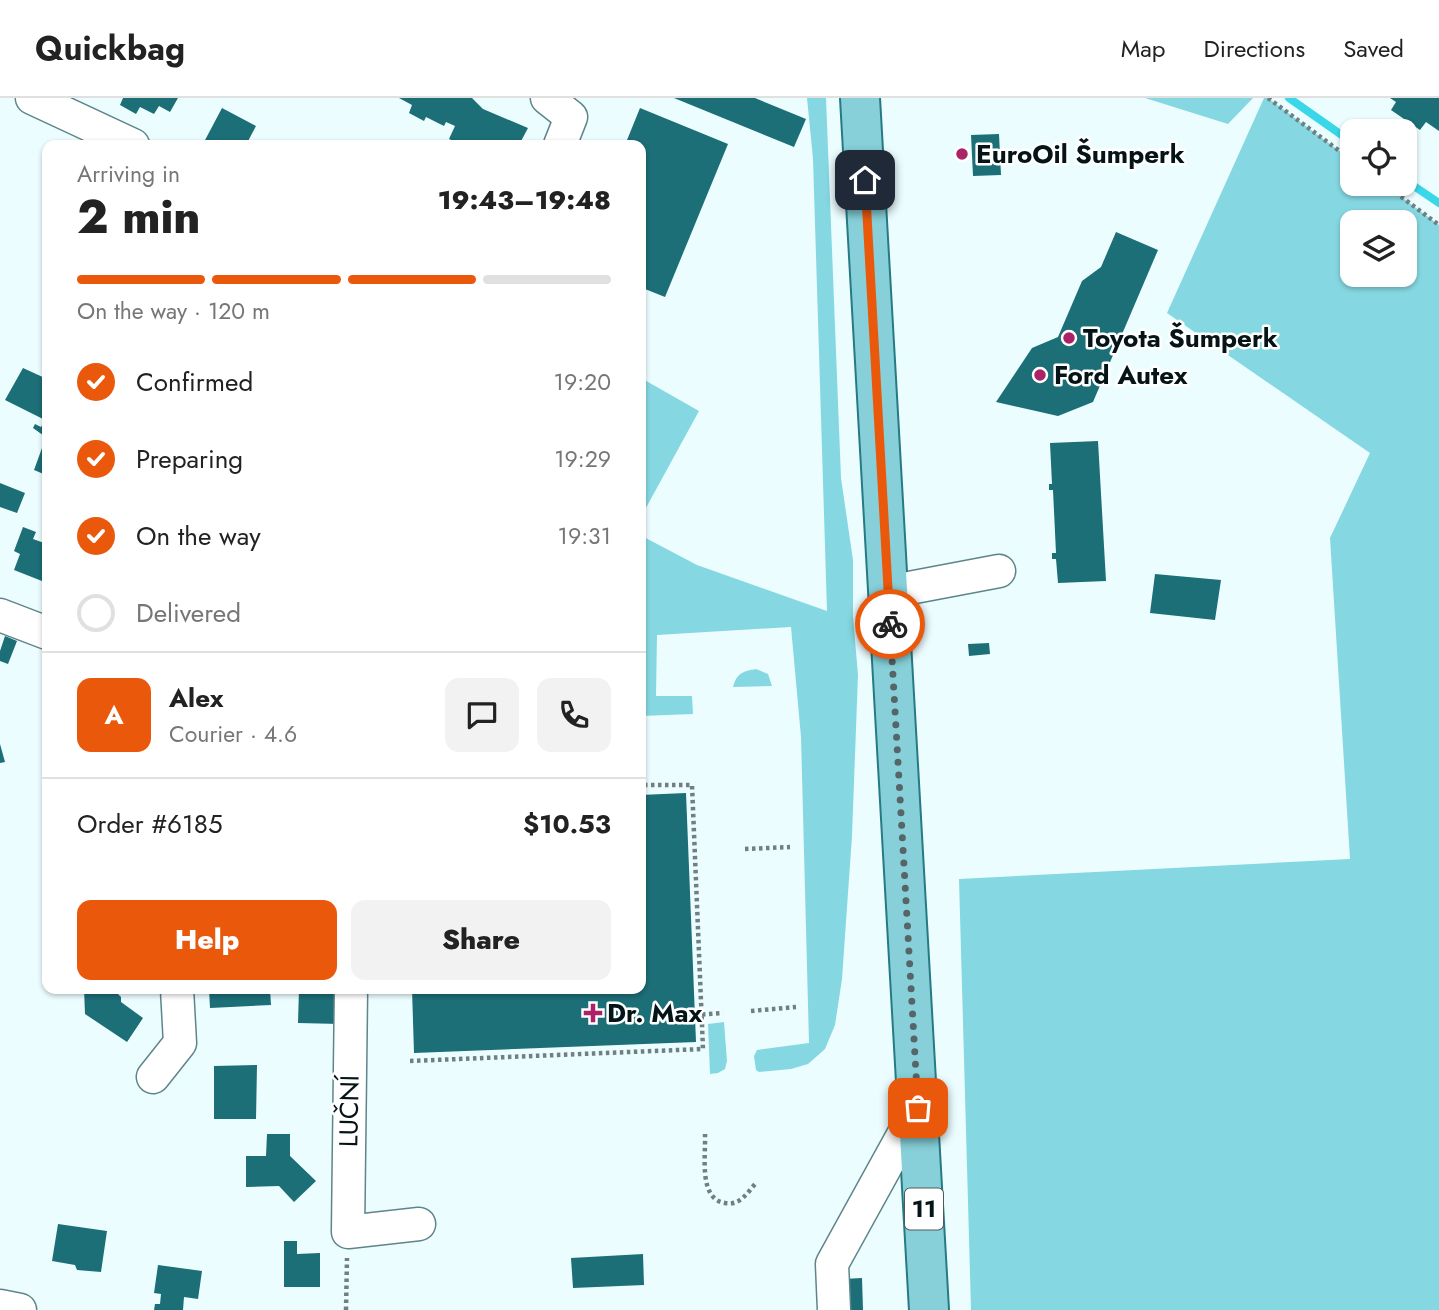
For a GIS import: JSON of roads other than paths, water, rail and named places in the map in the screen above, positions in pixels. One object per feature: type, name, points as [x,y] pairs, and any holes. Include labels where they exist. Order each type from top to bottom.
[{"type":"main road","name":"11","points":[[860,98],[929,1310]]},
{"type":"street","points":[[32,98],[122,140]]},
{"type":"street","points":[[547,98],[571,117],[561,140]]},
{"type":"street","points":[[888,592],[999,571]]},
{"type":"street","points":[[0,615],[42,631]]},
{"type":"street","points":[[152,1077],[180,1043],[177,994]]},
{"type":"street","name":"LUČNÍ","points":[[351,994],[348,1233],[419,1224]]},
{"type":"street","points":[[834,1310],[832,1264],[918,1108]]},
{"type":"street","points":[[0,1306],[20,1310]]},
{"type":"waterway","points":[[1289,98],[1340,134]]},
{"type":"waterway","points":[[1417,188],[1439,203]]},
{"type":"place","name":"EuroOil Šumperk","points":[[962,154]]},
{"type":"place","name":"Toyota Šumperk","points":[[1069,338]]},
{"type":"place","name":"Ford Autex","points":[[1040,375]]},
{"type":"place","name":"Dr. Max","points":[[593,1013]]}]
